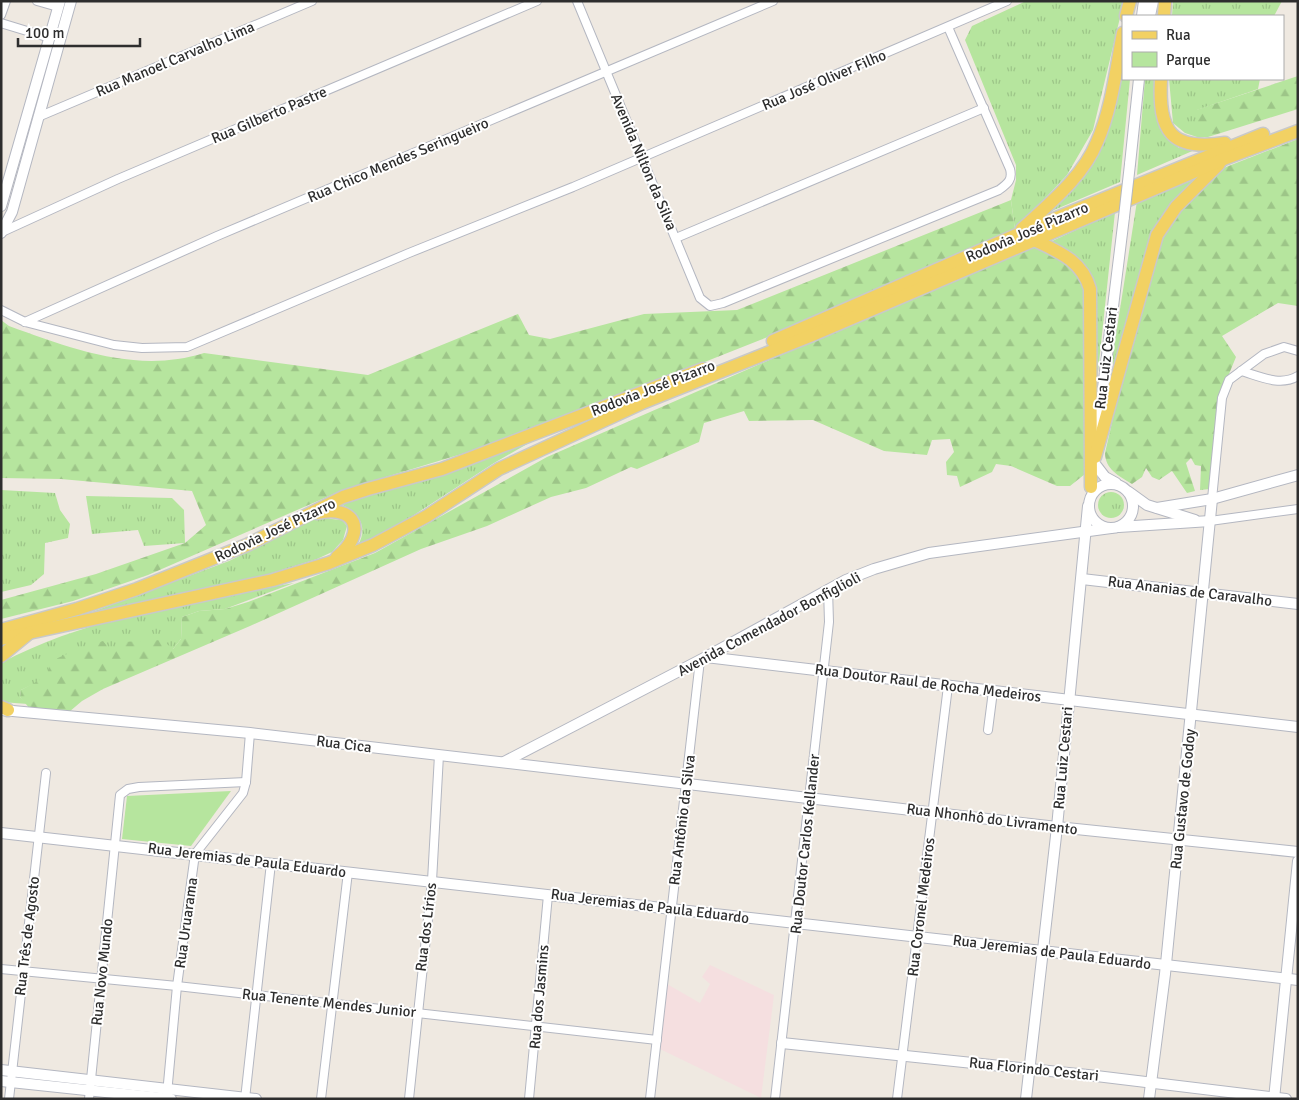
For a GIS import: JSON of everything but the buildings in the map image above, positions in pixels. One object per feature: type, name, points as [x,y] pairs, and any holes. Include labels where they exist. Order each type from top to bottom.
[{"type":"main road","points":[[1126,15],[1130,1]]},
{"type":"main road","points":[[1164,15],[1165,1]]},
{"type":"main road","points":[[1014,236],[1067,185],[1097,144],[1104,125],[1122,38]]},
{"type":"main road","points":[[1161,80],[1162,110],[1168,130],[1182,143],[1212,145],[1246,140]]},
{"type":"main road","name":"Rodovia José Pizarro","points":[[1,628],[51,617],[159,581],[247,545],[343,497],[442,469],[747,352],[1014,236],[1246,140],[1298,122]]},
{"type":"main road","name":"Rodovia José Pizarro","points":[[1,639],[272,580],[329,563],[373,545],[427,516],[499,469],[527,455],[1032,239],[1224,159],[1298,131]]},
{"type":"main road","points":[[1095,460],[1158,235],[1176,207],[1224,159]]},
{"type":"main road","points":[[1032,239],[1067,256],[1086,277],[1090,289],[1090,497]]},
{"type":"main road","points":[[299,518],[334,511],[348,514],[353,521],[355,528],[351,543],[329,563]]},
{"type":"main road","points":[[1,656],[29,634]]},
{"type":"street","points":[[1,15],[6,1]]},
{"type":"street","points":[[37,1],[68,3]]},
{"type":"street","name":"Rua Manoel Carvalho Lima","points":[[38,117],[312,1]]},
{"type":"street","name":"Rua Gilberto Pastre","points":[[2,233],[118,179],[537,1]]},
{"type":"street","name":"Avenida Nilton da Silva","points":[[577,1],[700,298],[710,306],[723,303],[999,190],[1008,184],[1011,177],[1010,169],[984,108]]},
{"type":"street","name":"Rua Chico Mendes Seringueiro","points":[[25,322],[218,236],[606,70],[773,1]]},
{"type":"street","name":"Rua José Oliver Filho","points":[[1,310],[25,322],[114,345],[142,348],[187,347],[642,157],[1007,1]]},
{"type":"street","points":[[1142,15],[1144,1]]},
{"type":"street","points":[[1150,15],[1153,1]]},
{"type":"street","points":[[1,206],[50,38],[68,3]]},
{"type":"street","points":[[2,233],[12,212],[68,3]]},
{"type":"street","points":[[1,22],[50,38]]},
{"type":"street","points":[[676,238],[984,108],[948,27]]},
{"type":"street","name":"Rua Luiz Cestari","points":[[1026,1099],[1082,578],[1085,531],[1095,460],[1098,412],[1124,217],[1139,80]]},
{"type":"street","points":[[1212,499],[1222,398],[1229,380],[1264,354],[1284,347],[1298,351]]},
{"type":"street","points":[[1241,371],[1276,381],[1291,380],[1298,376]]},
{"type":"street","points":[[1095,460],[1105,477],[1147,505],[1205,522]]},
{"type":"street","points":[[1157,508],[1212,499],[1298,475]]},
{"type":"street","points":[[1102,485],[1123,488],[1132,500],[1132,513],[1124,524],[1114,527],[1098,524],[1090,513],[1090,497],[1096,488],[1102,485]]},
{"type":"street","name":"Rua Gustavo de Godoy","points":[[1149,1099],[1192,714],[1203,593],[1205,522],[1212,499]]},
{"type":"street","name":"Avenida Comendador Bonfiglioli","points":[[503,763],[828,590],[874,569],[929,553],[1114,527],[1205,522],[1298,509]]},
{"type":"street","name":"Rua Ananias de Caravalho","points":[[1082,578],[1298,604]]},
{"type":"street","name":"Rua Doutor Carlos Kellander","points":[[775,1099],[811,798],[829,622],[828,590]]},
{"type":"street","name":"Rua Doutor Raul de Rocha Medeiros","points":[[703,658],[1298,727]]},
{"type":"street","name":"Rua Antônio da Silva","points":[[650,1099],[671,909],[703,658]]},
{"type":"street","name":"Rua Coronel Medeiros","points":[[898,1099],[948,686]]},
{"type":"street","points":[[988,730],[994,691]]},
{"type":"street","name":"Rua Cica","points":[[3,709],[250,733],[687,784]]},
{"type":"street","points":[[195,854],[240,797],[246,782],[250,733]]},
{"type":"street","points":[[518,764],[519,758],[537,749],[545,742]]},
{"type":"street","name":"Rua dos Lírios","points":[[409,1099],[416,1013],[432,881],[439,755]]},
{"type":"street","name":"Rua Três de Agosto","points":[[9,1099],[6,1071],[22,972],[46,773]]},
{"type":"street","name":"Rua Novo Mundo","points":[[90,1090],[114,845],[119,800],[123,791],[128,789],[246,782]]},
{"type":"street","name":"Rua Nhonhô do Livramento","points":[[687,784],[1056,827],[1298,852]]},
{"type":"street","name":"Rua Jeremias de Paula Eduardo","points":[[1,833],[1298,980]]},
{"type":"street","name":"Rua Uruarama","points":[[168,1096],[177,986],[195,854]]},
{"type":"street","points":[[1274,1098],[1298,861]]},
{"type":"street","points":[[245,1098],[271,863]]},
{"type":"street","points":[[322,1099],[348,872]]},
{"type":"street","name":"Rua dos Jasmins","points":[[529,1099],[548,895]]},
{"type":"street","name":"Rua Tenente Mendes Junior","points":[[1,969],[177,986],[657,1040]]},
{"type":"street","name":"Rua Florindo Cestari","points":[[782,1043],[1150,1082],[1286,1099]]},
{"type":"street","points":[[6,1071],[90,1090]]},
{"type":"street","points":[[6,1082],[168,1096],[256,1099]]},
{"type":"shaded area","points":[[710,965],[774,995],[761,1098],[660,1049],[667,984],[700,1003],[710,984],[702,977]]},
{"type":"green space","points":[[1026,1],[1124,1],[1093,130],[1067,175],[1015,230],[1011,200],[1016,180],[1016,165],[965,40],[972,26]]},
{"type":"green space","points":[[1173,1],[1282,1],[1275,15],[1172,15]]},
{"type":"green space","points":[[1122,59],[1122,80],[1130,80],[1120,182],[1047,213],[1078,179]]},
{"type":"green space","points":[[1298,76],[1298,109],[1208,137],[1197,137],[1196,110]]},
{"type":"green space","points":[[1145,80],[1156,80],[1155,110],[1163,131],[1179,148],[1197,149],[1137,175]]},
{"type":"green space","points":[[1169,80],[1260,80],[1258,89],[1197,110],[1197,137],[1185,133],[1173,123]]},
{"type":"green space","points":[[1298,139],[1298,306],[1278,303],[1222,336],[1236,357],[1217,403],[1210,489],[1200,490],[1201,466],[1195,465],[1191,458],[1186,463],[1195,491],[1187,493],[1172,471],[1159,480],[1152,477],[1146,468],[1142,477],[1132,484],[1110,468],[1105,453],[1125,366],[1157,248],[1168,225],[1208,180],[1226,167]]},
{"type":"green space","points":[[1199,178],[1115,372],[1112,360],[1137,201]]},
{"type":"green space","points":[[1011,200],[1015,230],[813,319],[488,446],[343,490],[148,575],[73,601],[1,619],[1,600],[96,574],[185,543],[206,525],[192,491],[61,479],[1,478],[1,320],[9,326],[57,343],[105,356],[130,360],[155,361],[179,359],[204,353],[368,375],[518,314],[529,335],[550,339],[644,314],[737,310]]},
{"type":"green space","points":[[1115,212],[1098,372],[1094,383],[1095,282],[1080,261],[1062,247],[1050,242]]},
{"type":"green space","points":[[1033,245],[1058,258],[1072,268],[1078,275],[1086,292],[1085,474],[1070,486],[1057,486],[1011,466],[996,464],[992,472],[960,487],[957,476],[947,475],[946,462],[954,452],[950,439],[932,440],[927,455],[884,451],[813,420],[749,421],[744,411],[704,423],[699,442],[637,469],[631,467],[586,488],[551,497],[487,526],[421,549],[250,626],[103,689],[82,701],[69,712],[31,710],[20,697],[21,690],[47,676],[51,661],[83,647],[103,641],[109,648],[117,648],[122,642],[162,640],[173,649],[181,639],[182,617],[199,611],[225,609],[248,602],[375,553],[547,457]]},
{"type":"green space","points":[[536,439],[494,463],[394,528],[358,545],[362,532],[360,520],[352,511],[340,504]]},
{"type":"green space","points":[[1,490],[55,493],[60,510],[70,524],[68,538],[45,543],[44,574],[31,585],[1,592]]},
{"type":"green space","points":[[1111,492],[1120,496],[1124,505],[1120,514],[1111,518],[1102,514],[1098,505],[1102,496]]},
{"type":"green space","points":[[86,496],[172,498],[184,510],[185,543],[144,546],[138,530],[92,534]]},
{"type":"green space","points":[[321,518],[342,520],[347,526],[343,540],[332,552],[317,559],[266,575],[76,618],[229,561],[310,521]]},
{"type":"green space","points":[[294,583],[225,609],[199,611],[182,617],[181,639],[173,649],[134,642],[123,642],[118,648],[109,648],[21,690],[20,697],[28,704],[1,702],[1,663],[35,647],[71,633],[144,612]]},
{"type":"green space","points":[[231,791],[191,846],[122,839],[127,796]]}]
